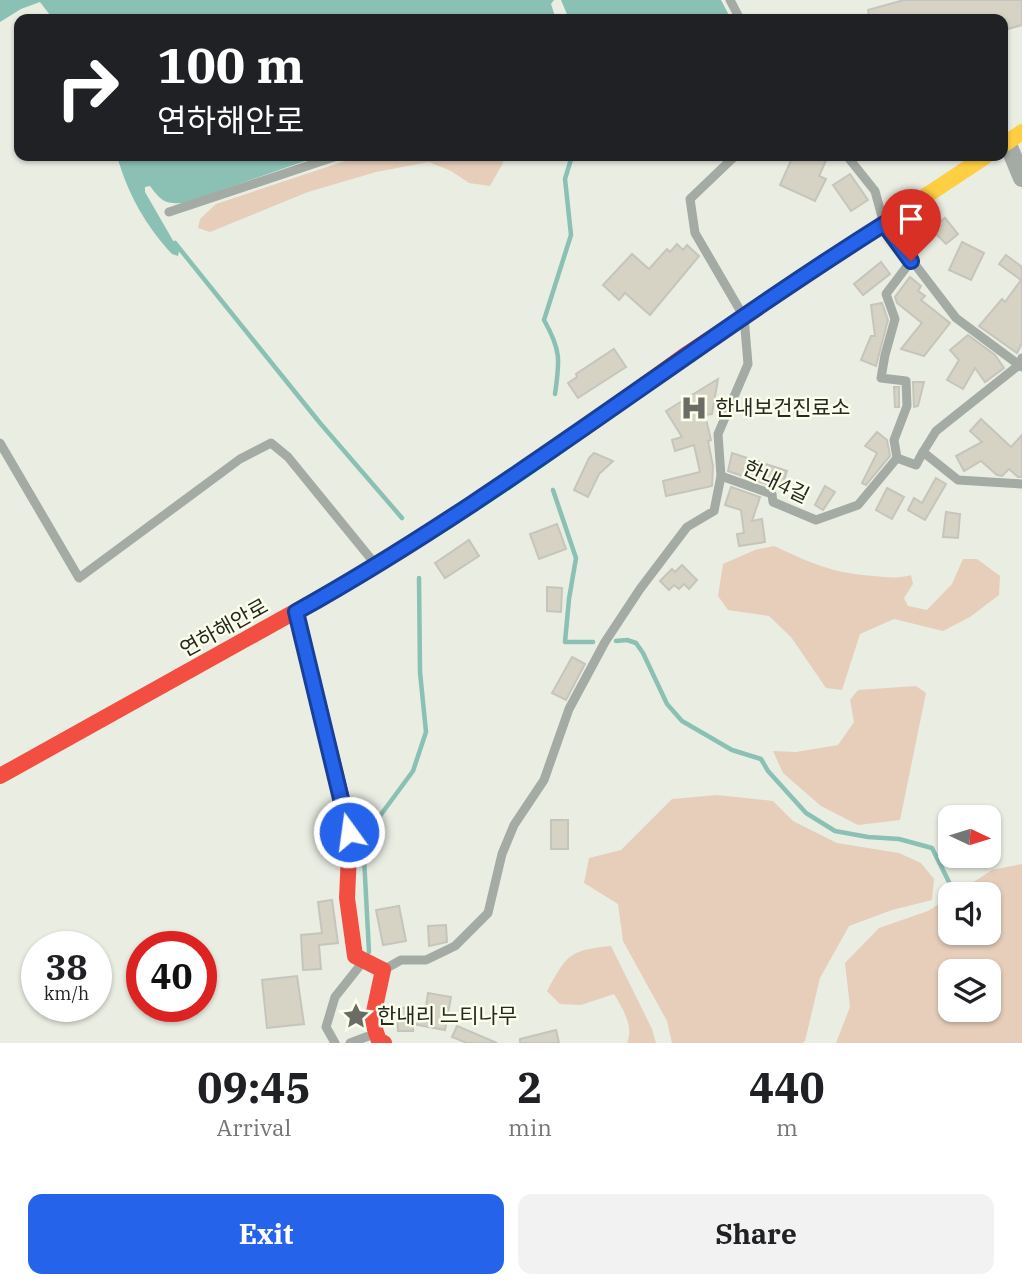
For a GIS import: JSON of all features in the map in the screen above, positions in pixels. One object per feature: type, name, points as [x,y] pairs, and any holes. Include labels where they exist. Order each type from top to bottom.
[{"type":"street","points":[[1011,140],[1022,178]]},
{"type":"street","name":"연하해안로","points":[[0,776],[377,566],[541,459],[684,356],[978,161]]},
{"type":"street","points":[[296,612],[349,832],[347,898],[355,956],[383,970],[373,1021],[380,1038]]},
{"type":"lane","points":[[169,212],[322,161]]},
{"type":"lane","points":[[730,161],[690,199],[695,233],[744,317]]},
{"type":"lane","points":[[851,161],[874,191],[884,224],[956,318],[1021,363],[936,431],[916,465],[897,458],[894,440],[907,406],[906,381],[881,379],[895,318],[887,294],[911,261]]},
{"type":"lane","name":"한내4길","points":[[744,317],[748,364],[718,434],[721,476],[772,495],[774,502],[816,520],[858,505],[897,458]]},
{"type":"lane","points":[[0,443],[79,578],[240,459],[271,443],[288,457],[377,566]]},
{"type":"lane","points":[[923,452],[958,480],[1022,484]]},
{"type":"lane","points":[[383,970],[401,960],[426,960],[455,947],[488,913],[502,854],[514,825],[544,780],[569,709],[587,675],[633,599],[687,527],[714,511],[721,476]]},
{"type":"lane","points":[[335,1043],[326,1027],[335,998],[364,961]]},
{"type":"lane","points":[[350,1043],[380,1038]]},
{"type":"shaded area","points":[[345,161],[503,161],[490,186],[469,183],[451,171],[429,162],[376,172],[308,192],[210,232],[198,228],[200,219],[216,204]]},
{"type":"shaded area","points":[[774,546],[833,570],[858,575],[911,575],[913,584],[904,598],[908,606],[927,610],[952,584],[963,559],[977,559],[1000,576],[999,595],[970,617],[943,631],[894,619],[860,634],[842,690],[826,688],[791,637],[769,616],[728,610],[718,596],[723,564],[755,550]]},
{"type":"shaded area","points":[[916,686],[926,693],[900,820],[858,825],[821,806],[783,773],[773,751],[796,752],[838,745],[854,722],[850,700],[858,690]]},
{"type":"shaded area","points":[[717,795],[773,801],[793,821],[837,843],[899,853],[921,863],[934,879],[932,900],[892,910],[849,926],[820,978],[805,1041],[802,1043],[672,1043],[667,1021],[623,941],[618,904],[584,883],[589,858],[621,850],[672,799]]},
{"type":"shaded area","points":[[1022,864],[1022,1043],[836,1043],[850,1007],[845,963],[879,928],[928,911],[938,905],[938,945],[1001,945],[1001,882],[974,882],[992,870]]},
{"type":"shaded area","points":[[611,946],[652,1029],[656,1043],[627,1043],[628,1024],[614,994],[581,1005],[560,1004],[547,991],[571,956],[578,952]]},
{"type":"water","points":[[0,0],[554,0],[551,4],[554,14],[49,14],[40,2],[21,9],[0,22]]},
{"type":"water","points":[[561,0],[721,0],[728,14],[567,14]]},
{"type":"water","points":[[119,161],[305,161],[185,203],[164,201],[150,186],[145,187],[145,192],[179,251],[178,256],[172,254],[162,243],[126,183]]},
{"type":"building","points":[[904,0],[1022,0],[1022,25],[1008,29],[1008,14],[869,14],[868,10]]},
{"type":"building","points":[[791,161],[826,161],[819,176],[826,179],[815,201],[780,185]]},
{"type":"building","points":[[850,174],[868,200],[851,211],[833,185]]},
{"type":"building","points":[[945,218],[958,234],[946,244],[931,229]]},
{"type":"building","points":[[962,242],[984,253],[971,280],[949,270]]},
{"type":"building","points":[[677,244],[683,250],[687,245],[699,256],[650,315],[625,293],[619,300],[603,285],[632,254],[649,269],[667,249],[670,252]]},
{"type":"building","points":[[1006,255],[1022,267],[1022,343],[1017,353],[979,326],[1002,299],[1005,302],[1021,280],[999,264]]},
{"type":"building","points":[[881,262],[890,274],[863,295],[854,284]]},
{"type":"building","points":[[910,277],[921,286],[918,291],[925,296],[921,300],[950,323],[924,356],[901,349],[922,323],[897,303],[895,297]]},
{"type":"building","points":[[882,303],[888,320],[876,366],[861,360],[871,336],[875,336],[871,305]]},
{"type":"building","points":[[968,335],[995,355],[1004,368],[985,382],[975,368],[963,389],[947,380],[959,360],[950,350]]},
{"type":"building","points":[[614,349],[626,367],[578,398],[568,383],[577,377],[576,374]]},
{"type":"building","points":[[718,379],[712,414],[705,415],[711,440],[708,441],[713,466],[712,486],[666,496],[663,481],[700,472],[694,445],[675,451],[672,440],[682,437],[666,411]]},
{"type":"building","points":[[913,382],[924,382],[918,406],[914,407]]},
{"type":"building","points":[[894,387],[899,387],[899,407],[895,407]]},
{"type":"building","points":[[981,419],[1011,447],[1022,435],[1022,477],[1009,469],[1002,476],[997,475],[981,461],[964,471],[956,456],[982,442],[970,431]]},
{"type":"building","points":[[877,432],[887,440],[890,456],[866,485],[862,483],[877,453],[865,446]]},
{"type":"building","points":[[594,453],[613,461],[599,474],[588,497],[574,490]]},
{"type":"building","points":[[732,453],[787,471],[781,489],[728,471]]},
{"type":"building","points":[[936,478],[946,484],[925,520],[908,510],[914,498],[922,503]]},
{"type":"building","points":[[825,486],[835,492],[823,510],[815,505]]},
{"type":"building","points":[[731,487],[760,497],[752,521],[762,519],[765,542],[739,546],[737,534],[744,533],[741,510],[725,505]]},
{"type":"building","points":[[887,488],[904,497],[892,519],[876,510]]},
{"type":"building","points":[[946,512],[960,514],[958,538],[943,537]]},
{"type":"building","points":[[557,524],[566,549],[539,559],[530,534]]},
{"type":"building","points":[[469,540],[479,556],[445,578],[435,563]]},
{"type":"building","points":[[682,565],[697,580],[689,589],[684,584],[679,589],[674,585],[669,590],[660,581],[672,569],[675,572]]},
{"type":"building","points":[[547,587],[562,588],[561,612],[547,611]]},
{"type":"building","points":[[572,657],[585,664],[566,700],[552,693]]},
{"type":"building","points":[[551,820],[568,820],[568,849],[551,849]]},
{"type":"building","points":[[332,900],[338,943],[319,945],[321,969],[303,970],[301,935],[322,933],[318,902]]},
{"type":"building","points":[[399,906],[406,941],[383,945],[376,910]]},
{"type":"building","points":[[446,925],[447,942],[429,946],[428,926]]},
{"type":"building","points":[[297,976],[304,1024],[267,1028],[262,980]]},
{"type":"building","points":[[428,993],[451,997],[445,1030],[413,1024],[413,1031],[398,1031],[397,1008],[426,1007]]},
{"type":"building","points":[[457,1026],[497,1043],[467,1043],[452,1037]]},
{"type":"building","points":[[556,1030],[559,1043],[520,1043],[520,1039]]},
{"type":"waterway","points":[[555,394],[558,356],[554,339],[544,320],[571,235],[565,179],[570,161]]},
{"type":"waterway","points":[[175,243],[320,423],[402,518]]},
{"type":"waterway","points":[[553,490],[576,558],[565,642],[593,642]]},
{"type":"waterway","points":[[369,952],[363,839],[413,771],[426,732],[420,672],[419,578]]},
{"type":"waterway","points":[[616,641],[636,643],[667,704],[682,721],[732,750],[761,759],[768,771],[806,813],[835,831],[899,839],[932,848],[949,882]]},
{"type":"traffic: fast","points":[[307,605],[447,521],[583,429]]},
{"type":"traffic: slow","points":[[1008,142],[1022,132]]},
{"type":"traffic: slow","points":[[906,209],[978,161]]},
{"type":"traffic: jam","points":[[583,429],[684,356],[906,209]]},
{"type":"traffic: jam","points":[[0,776],[307,605]]},
{"type":"traffic: jam","points":[[296,612],[350,832],[347,898],[355,956],[383,970],[372,1021],[379,1041],[384,1043]]},
{"type":"place","name":"한내보건진료소","points":[[694,408]]},
{"type":"place","name":"한내리 느티나무","points":[[356,1016]]},
{"type":"route","points":[[349,832],[296,612],[377,566],[541,459],[684,356],[884,224],[911,261]]}]
